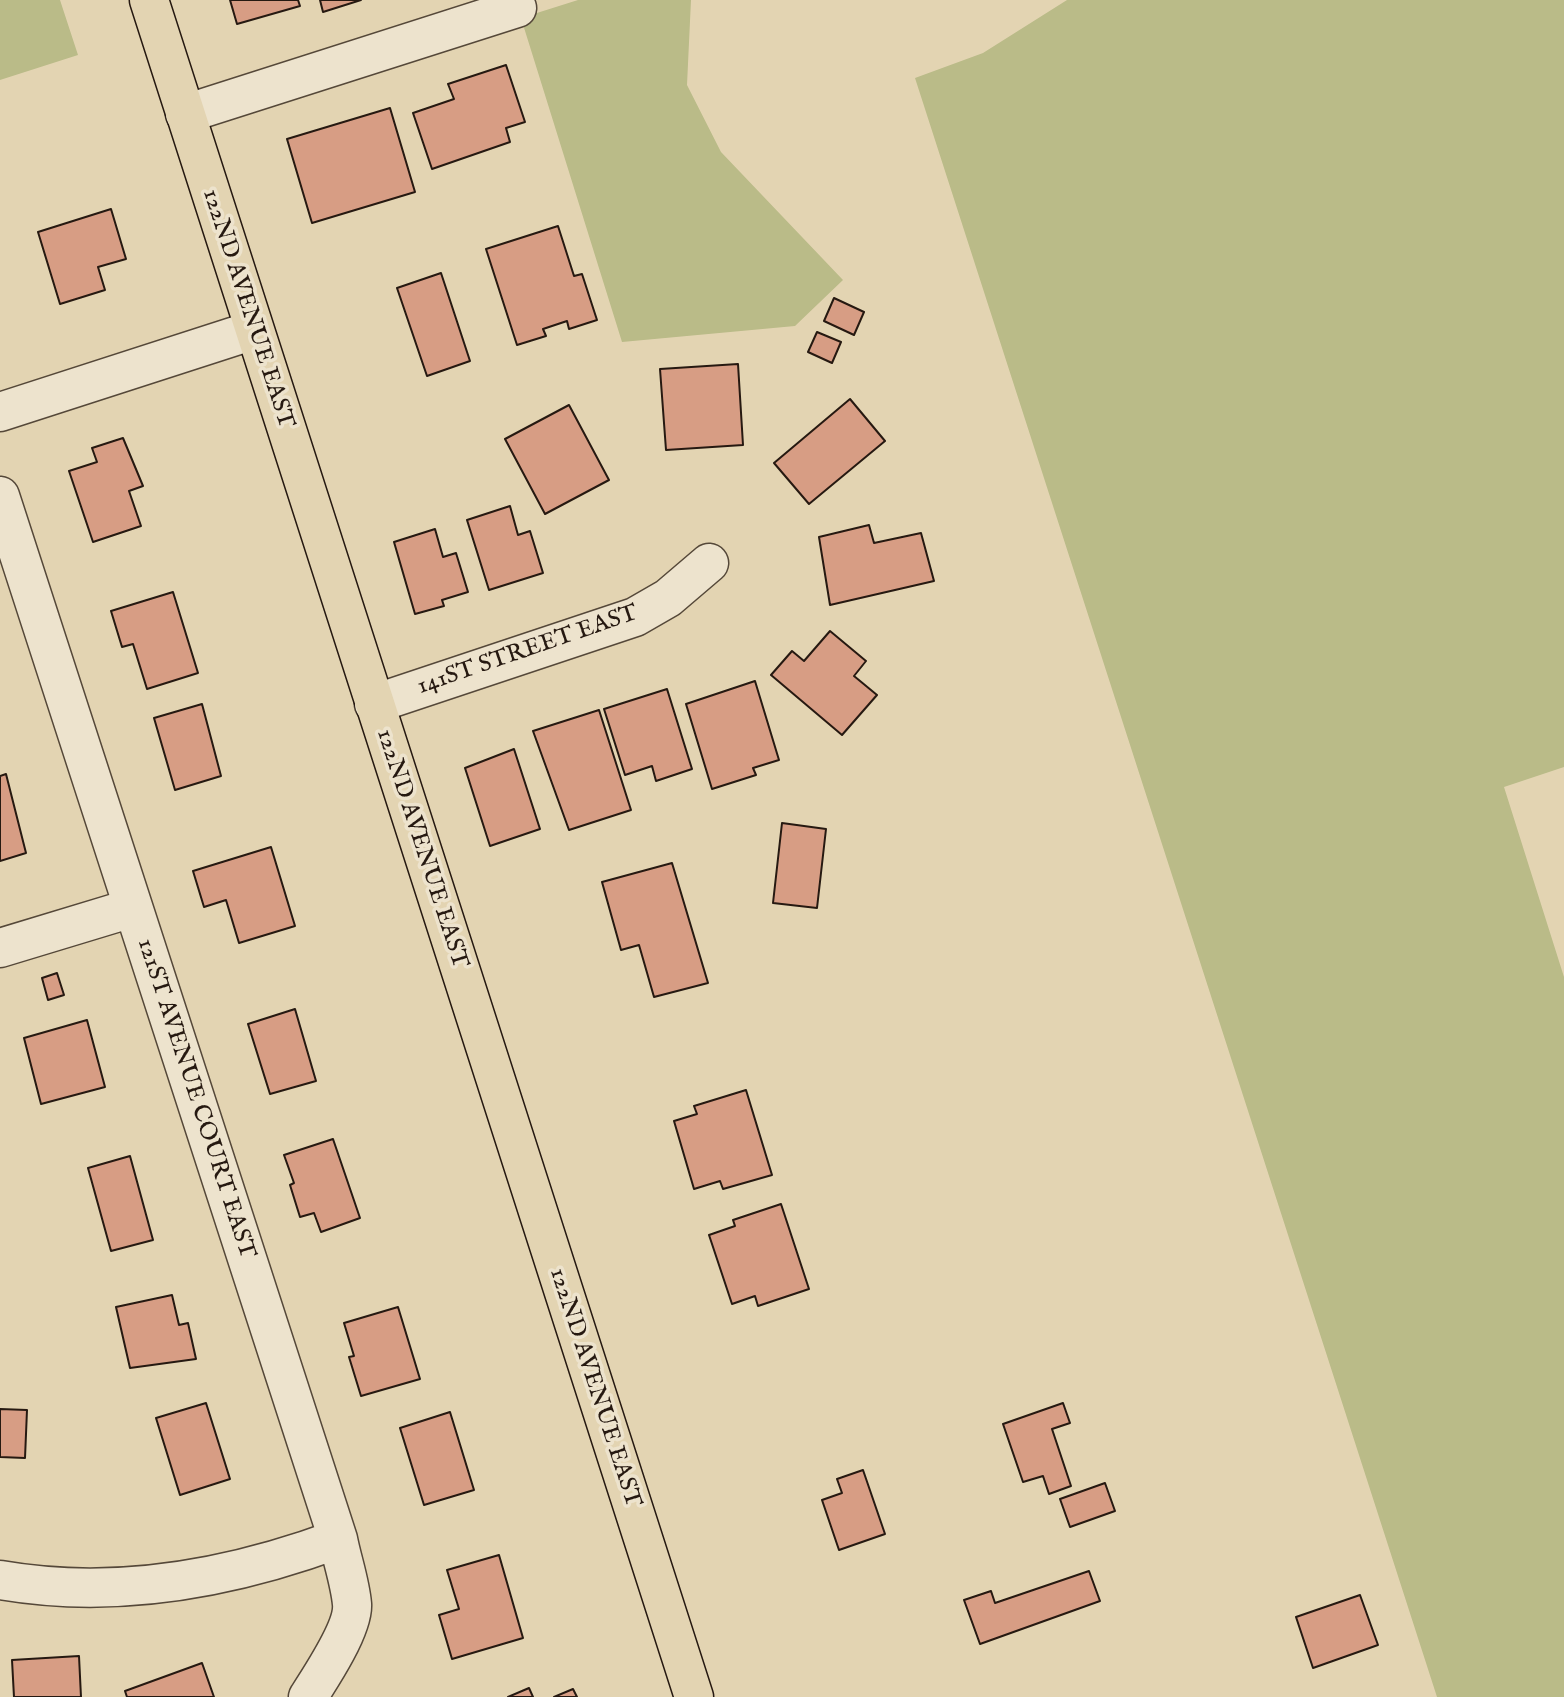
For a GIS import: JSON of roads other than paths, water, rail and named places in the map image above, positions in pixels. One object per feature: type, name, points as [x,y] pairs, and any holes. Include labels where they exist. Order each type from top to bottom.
[{"type":"main road","name":"122ND AVENUE EAST","points":[[149,0],[694,1697]]},
{"type":"street","points":[[185,114],[517,8]]},
{"type":"street","points":[[0,412],[254,330]]},
{"type":"street","name":"121ST AVENUE COURT EAST","points":[[0,496],[338,1539],[352,1604],[350,1620],[341,1642],[307,1697]]},
{"type":"street","name":"141ST STREET EAST","points":[[374,704],[635,617],[668,598],[709,563]]},
{"type":"street","points":[[0,948],[132,908]]},
{"type":"street","points":[[0,1580],[70,1589],[138,1588],[196,1579],[301,1553],[338,1539]]}]
